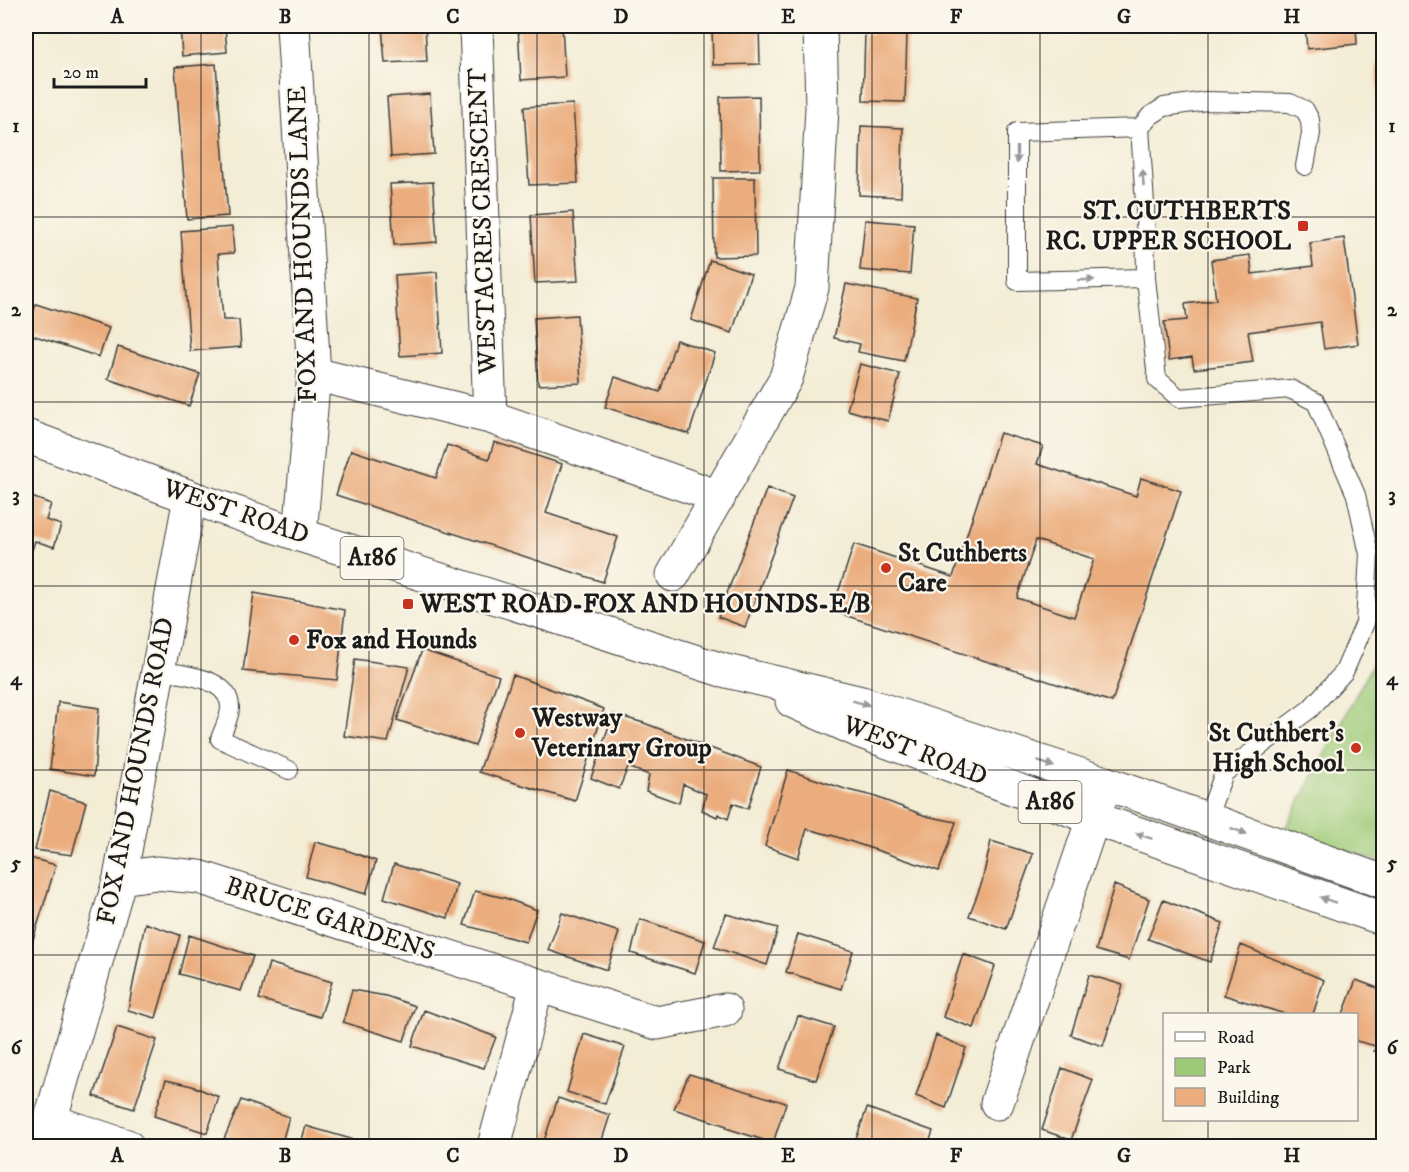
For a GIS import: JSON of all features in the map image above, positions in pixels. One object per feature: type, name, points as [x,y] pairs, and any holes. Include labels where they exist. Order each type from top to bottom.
[{"type":"street","name":"FOX AND HOUNDS LANE","points":[[293,26],[314,374],[300,535]]},
{"type":"street","name":"WESTACRES CRESCENT","points":[[476,26],[490,417]]},
{"type":"street","points":[[673,575],[786,378],[812,288],[822,108],[820,26]]},
{"type":"street","name":"WESTACRES CRESCENT","points":[[314,374],[490,417],[719,497]]},
{"type":"street","name":"WEST ROAD","points":[[26,436],[300,535],[722,670],[862,703],[1105,783],[1383,882]]},
{"type":"street","name":"FOX AND HOUNDS ROAD","points":[[47,1134],[120,878],[190,497]]},
{"type":"street","name":"WEST ROAD","points":[[722,670],[860,731],[1093,818],[1383,919]]},
{"type":"street","points":[[997,1103],[1105,783]]},
{"type":"street","name":"BRUCE GARDENS","points":[[120,878],[156,873],[199,877],[657,1023],[725,1011]]},
{"type":"street","points":[[494,1146],[537,986]]},
{"type":"street","points":[[47,1134],[127,1146]]},
{"type":"lane","points":[[1207,819],[1224,773],[1310,709],[1344,672],[1365,623],[1369,554],[1356,495],[1316,402],[1290,389],[1179,398],[1157,379],[1146,278],[1145,204],[1140,128],[1150,116],[1164,107],[1206,101],[1290,103],[1305,110],[1310,120],[1311,134],[1305,166]]},
{"type":"lane","points":[[1140,128],[1017,132],[1017,281],[1146,278]]},
{"type":"lane","points":[[157,670],[213,681],[225,691],[230,708],[220,739],[289,770]]},
{"type":"green space","name":"St Cuthbert's High School","points":[[1383,640],[1383,863],[1285,829]]},
{"type":"building","points":[[180,26],[225,26],[227,52],[182,56]]},
{"type":"building","points":[[382,26],[425,26],[427,61],[385,63]]},
{"type":"building","points":[[518,26],[562,26],[565,77],[521,80]]},
{"type":"building","points":[[712,26],[759,26],[760,64],[713,65]]},
{"type":"building","points":[[1305,26],[1356,26],[1357,44],[1307,49]]},
{"type":"building","points":[[865,33],[907,33],[905,102],[863,101]]},
{"type":"building","points":[[216,64],[228,216],[187,219],[175,67]]},
{"type":"building","points":[[1377,65],[1383,65],[1383,121],[1380,121]]},
{"type":"building","points":[[430,94],[434,154],[391,157],[387,97]]},
{"type":"building","points":[[759,96],[760,170],[721,171],[720,97]]},
{"type":"building","points":[[573,104],[578,183],[529,185],[524,107]]},
{"type":"building","points":[[861,126],[903,128],[901,197],[859,195]]},
{"type":"building","points":[[713,178],[755,178],[756,256],[714,257]]},
{"type":"building","points":[[433,182],[437,242],[394,245],[390,184]]},
{"type":"building","points":[[573,212],[578,281],[535,283],[531,215]]},
{"type":"building","points":[[865,220],[914,224],[910,274],[860,270]]},
{"type":"building","points":[[232,227],[234,253],[218,254],[223,320],[239,320],[241,347],[190,351],[181,231]]},
{"type":"building","points":[[1344,238],[1358,344],[1324,349],[1320,322],[1248,332],[1253,362],[1194,369],[1192,357],[1169,360],[1164,322],[1187,320],[1185,304],[1216,300],[1211,260],[1250,255],[1252,274],[1313,266],[1310,243]]},
{"type":"building","points":[[710,260],[751,274],[732,333],[691,320]]},
{"type":"building","points":[[437,272],[442,353],[400,356],[395,275]]},
{"type":"building","points":[[846,284],[917,298],[904,361],[858,352],[860,344],[834,338]]},
{"type":"building","points":[[36,304],[109,328],[99,357],[26,333]]},
{"type":"building","points":[[577,315],[581,383],[538,385],[534,318]]},
{"type":"building","points":[[676,340],[715,353],[689,434],[605,407],[615,377],[660,392]]},
{"type":"building","points":[[118,347],[200,374],[189,406],[108,379]]},
{"type":"building","points":[[860,364],[900,374],[888,421],[847,410]]},
{"type":"building","name":"St Cuthberts Care","points":[[1000,433],[1043,446],[1037,464],[1136,496],[1141,478],[1181,491],[1112,702],[832,611],[854,544],[953,577]],"holes":[[[1036,540],[1094,559],[1074,617],[1017,598]]]},
{"type":"building","points":[[494,442],[562,464],[546,513],[618,537],[603,582],[336,495],[351,450],[436,478],[447,445],[489,459]]},
{"type":"building","points":[[767,488],[793,498],[745,627],[718,617]]},
{"type":"building","points":[[26,495],[51,504],[46,520],[61,525],[54,547],[35,541],[26,568]]},
{"type":"building","name":"Fox and Hounds","points":[[254,593],[345,610],[337,680],[243,671]]},
{"type":"building","points":[[422,650],[499,676],[475,746],[397,720]]},
{"type":"building","points":[[355,659],[409,667],[388,742],[344,736]]},
{"type":"building","points":[[513,675],[604,709],[575,801],[479,772]]},
{"type":"building","points":[[58,702],[99,708],[94,776],[50,769]]},
{"type":"building","points":[[613,714],[644,723],[761,767],[748,809],[733,803],[728,819],[718,814],[717,817],[702,810],[706,794],[683,784],[679,803],[646,791],[649,775],[628,767],[619,789],[591,778]]},
{"type":"building","points":[[788,770],[873,796],[926,816],[956,822],[939,871],[807,829],[798,858],[765,846]]},
{"type":"building","points":[[50,791],[86,802],[72,855],[35,850]]},
{"type":"building","points":[[991,841],[1033,854],[1006,929],[969,916],[982,882]]},
{"type":"building","points":[[315,842],[376,861],[366,894],[306,877]]},
{"type":"building","points":[[26,857],[56,865],[32,943],[26,942]]},
{"type":"building","points":[[394,864],[457,884],[448,918],[384,898]]},
{"type":"building","points":[[1114,885],[1149,899],[1129,960],[1096,950]]},
{"type":"building","points":[[475,891],[505,898],[537,910],[526,942],[464,925]]},
{"type":"building","points":[[1163,900],[1223,923],[1210,962],[1148,939]]},
{"type":"building","points":[[562,913],[619,932],[607,970],[548,950]]},
{"type":"building","points":[[726,914],[778,928],[767,965],[714,947]]},
{"type":"building","points":[[640,919],[705,941],[695,973],[631,953]]},
{"type":"building","points":[[145,923],[180,935],[156,1018],[128,1010]]},
{"type":"building","points":[[798,934],[853,951],[841,989],[786,972]]},
{"type":"building","points":[[189,935],[253,956],[241,991],[179,974]]},
{"type":"building","points":[[1241,945],[1324,980],[1313,1013],[1282,1013],[1224,995]]},
{"type":"building","points":[[963,954],[995,966],[974,1028],[943,1017]]},
{"type":"building","points":[[269,963],[332,982],[320,1017],[259,999]]},
{"type":"building","points":[[1089,975],[1123,985],[1103,1046],[1071,1035]]},
{"type":"building","points":[[1356,980],[1383,990],[1383,1054],[1374,1051],[1376,1046],[1358,1042],[1358,1013],[1343,1013]]},
{"type":"building","points":[[352,990],[386,996],[415,1006],[404,1041],[343,1022]]},
{"type":"building","points":[[424,1010],[496,1037],[484,1068],[412,1046]]},
{"type":"building","points":[[798,1016],[834,1027],[816,1080],[779,1069]]},
{"type":"building","points":[[117,1027],[157,1040],[134,1109],[94,1096]]},
{"type":"building","points":[[584,1034],[625,1047],[605,1104],[567,1092]]},
{"type":"building","points":[[936,1035],[966,1048],[946,1108],[916,1096]]},
{"type":"building","points":[[1062,1068],[1093,1080],[1071,1140],[1042,1130]]},
{"type":"building","points":[[689,1074],[786,1103],[773,1143],[674,1109]]},
{"type":"building","points":[[166,1080],[192,1086],[219,1097],[207,1133],[154,1116]]},
{"type":"building","points":[[558,1098],[610,1115],[600,1146],[561,1146],[544,1141]]},
{"type":"building","points":[[241,1100],[289,1117],[281,1146],[249,1146],[224,1139]]},
{"type":"building","points":[[867,1108],[933,1131],[928,1146],[854,1145]]},
{"type":"building","points":[[306,1126],[358,1141],[357,1146],[300,1146]]},
{"type":"place","name":"ST. CUTHBERTS RC. UPPER SCHOOL","points":[[1303,226]]},
{"type":"place","name":"St Cuthberts Care","points":[[886,568]]},
{"type":"place","name":"WEST ROAD-FOX AND HOUNDS-E/B","points":[[408,604]]},
{"type":"place","name":"Fox and Hounds","points":[[294,640]]},
{"type":"place","name":"Westway Veterinary Group","points":[[520,733]]},
{"type":"place","name":"St Cuthbert's High School","points":[[1356,748]]}]
